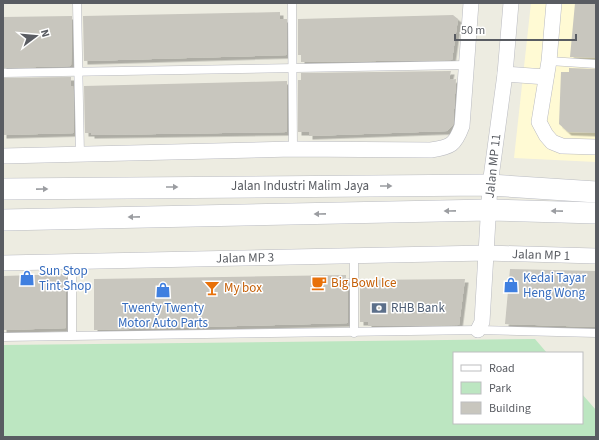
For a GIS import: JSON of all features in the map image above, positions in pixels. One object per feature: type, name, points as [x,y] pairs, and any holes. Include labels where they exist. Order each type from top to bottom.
[{"type":"main road","name":"Jalan Industri Malim Jaya","points":[[3,189],[490,185],[596,192]]},
{"type":"main road","name":"Jalan Industri Malim Jaya","points":[[3,220],[489,210],[596,213]]},
{"type":"street","points":[[3,156],[293,150],[431,150],[447,148],[457,139],[462,126],[471,3]]},
{"type":"street","name":"Jalan MP 11","points":[[478,330],[482,322],[490,185],[511,3]]},
{"type":"street","points":[[554,3],[549,61],[539,122],[546,135],[552,142],[562,146],[596,147]]},
{"type":"street","points":[[504,74],[546,76]]},
{"type":"street","name":"Jalan MP 3","points":[[3,263],[487,253]]},
{"type":"street","name":"Jalan MP 1","points":[[487,253],[596,256]]},
{"type":"lane","points":[[77,3],[80,155]]},
{"type":"lane","points":[[292,3],[293,150]]},
{"type":"lane","points":[[549,61],[596,64]]},
{"type":"lane","points":[[3,73],[466,65]]},
{"type":"lane","points":[[354,255],[354,333]]},
{"type":"lane","points":[[72,262],[72,335]]},
{"type":"lane","points":[[3,337],[478,330],[596,333]]},
{"type":"shaded area","points":[[531,3],[596,3],[596,162],[514,158]]},
{"type":"green space","points":[[535,339],[546,352],[453,352],[453,424],[583,424],[583,395],[596,410],[596,437],[3,437],[3,345]]},
{"type":"building","points":[[575,3],[596,3],[596,58],[570,57]]},
{"type":"building","points":[[280,12],[280,19],[287,19],[287,55],[84,61],[83,16]]},
{"type":"building","points":[[453,15],[458,19],[452,60],[301,62],[301,55],[298,55],[298,19]]},
{"type":"building","points":[[72,16],[71,66],[3,68],[3,17]]},
{"type":"building","points":[[569,68],[596,69],[596,133],[568,132],[559,124],[561,72],[569,72]]},
{"type":"building","points":[[451,71],[449,80],[456,79],[453,125],[447,131],[309,136],[309,132],[298,132],[298,80],[301,80],[301,73]]},
{"type":"building","points":[[71,77],[71,86],[73,86],[74,133],[3,135],[3,78]]},
{"type":"building","points":[[287,81],[287,132],[91,135],[91,133],[85,133],[84,86]]},
{"type":"building","points":[[510,269],[596,271],[596,327],[505,324]]},
{"type":"building","points":[[66,274],[66,328],[3,330],[3,276]]},
{"type":"building","points":[[346,275],[346,280],[348,280],[348,323],[94,330],[94,279]]},
{"type":"building","points":[[465,279],[459,325],[368,326],[368,322],[360,322],[360,280]]},
{"type":"place","name":"Sun Stop Tint Shop","points":[[27,278]]},
{"type":"place","name":"Big Bowl Ice","points":[[319,283]]},
{"type":"place","name":"Kedai Tayar Heng Wong","points":[[511,285]]},
{"type":"place","name":"My box","points":[[212,288]]},
{"type":"place","name":"Twenty Twenty Motor Auto Parts","points":[[163,290]]},
{"type":"place","name":"RHB Bank","points":[[379,308]]}]
